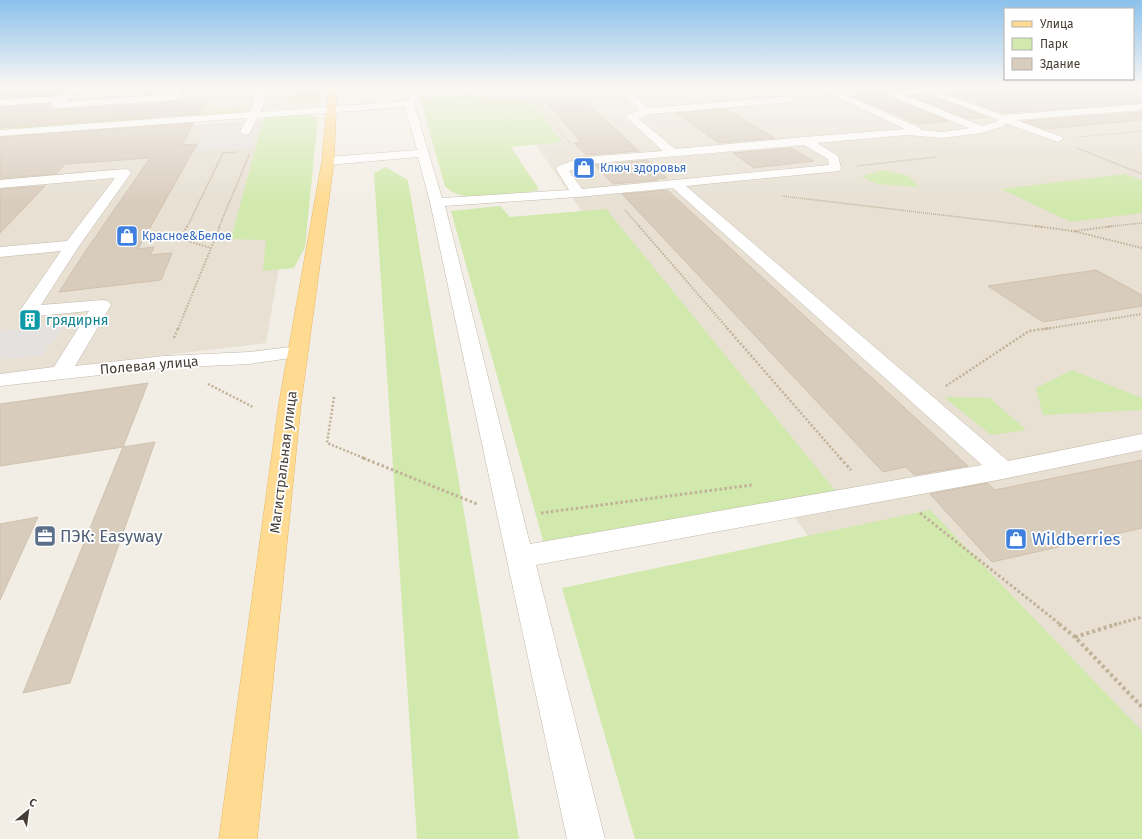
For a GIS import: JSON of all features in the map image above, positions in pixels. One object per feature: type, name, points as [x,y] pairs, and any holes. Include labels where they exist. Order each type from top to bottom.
[{"type":"main road","name":"Магистральная улица","points":[[238,839],[289,411],[328,161],[330,125]]},
{"type":"street","points":[[0,133],[79,125]]},
{"type":"street","points":[[245,132],[249,125]]},
{"type":"street","points":[[418,125],[586,839]]},
{"type":"street","points":[[640,125],[672,153]]},
{"type":"street","points":[[904,125],[923,134]]},
{"type":"street","points":[[969,125],[981,130]]},
{"type":"street","points":[[578,193],[562,169],[584,161],[906,132],[943,135],[981,130],[996,125]]},
{"type":"street","points":[[1021,125],[1058,139]]},
{"type":"street","points":[[437,202],[578,193],[835,168],[834,158],[804,140]]},
{"type":"street","points":[[328,161],[424,153]]},
{"type":"street","points":[[0,184],[125,173],[72,245],[28,312],[102,305],[61,372],[0,375]]},
{"type":"street","points":[[676,184],[1003,470]]},
{"type":"street","points":[[0,252],[72,245]]},
{"type":"street","name":"Полевая улица","points":[[0,380],[61,372],[164,362],[249,358],[298,352]]},
{"type":"street","points":[[520,557],[1003,470],[1142,442]]},
{"type":"path","points":[[556,125],[584,161]]},
{"type":"path","points":[[1058,139],[1142,131]]},
{"type":"path","points":[[1058,139],[1071,146],[1142,174]]},
{"type":"path","points":[[164,362],[251,150],[244,151]]},
{"type":"path","points":[[211,248],[181,240],[223,153],[237,152]]},
{"type":"path","points":[[608,190],[853,472],[845,473]]},
{"type":"path","points":[[775,195],[1073,231],[1142,248]]},
{"type":"path","points":[[1073,231],[1142,223]]},
{"type":"path","points":[[924,400],[1029,331],[1142,314]]},
{"type":"path","points":[[205,383],[253,407]]},
{"type":"path","points":[[334,397],[327,443],[511,517],[760,484]]},
{"type":"path","points":[[919,512],[1075,637],[1142,707]]},
{"type":"path","points":[[1075,637],[1142,617]]},
{"type":"shaded area","points":[[0,125],[53,125],[0,129]]},
{"type":"shaded area","points":[[187,125],[304,125],[266,343],[0,375],[0,138]]},
{"type":"shaded area","points":[[259,125],[250,147],[195,151],[209,127]]},
{"type":"shaded area","points":[[522,125],[1142,125],[1142,792],[1017,837]]},
{"type":"shaded area","points":[[68,323],[41,356],[0,359],[0,331]]},
{"type":"green space","points":[[12,125],[73,125],[0,130],[0,126]]},
{"type":"green space","points":[[262,125],[317,125],[305,247],[294,268],[263,271],[266,240],[231,239]]},
{"type":"green space","points":[[428,125],[549,125],[562,142],[511,147],[537,186],[538,190],[507,196],[485,198],[464,196],[455,193],[445,186]]},
{"type":"green space","points":[[386,167],[408,180],[519,839],[417,839],[374,173]]},
{"type":"green space","points":[[884,170],[909,176],[919,187],[877,184],[861,176]]},
{"type":"green space","points":[[1125,174],[1142,180],[1142,213],[1071,222],[1001,189]]},
{"type":"green space","points":[[500,206],[510,217],[606,209],[838,494],[544,544],[451,211]]},
{"type":"green space","points":[[1072,370],[1142,398],[1142,410],[1043,415],[1036,388]]},
{"type":"green space","points":[[944,397],[990,398],[1026,430],[991,435]]},
{"type":"green space","points":[[930,510],[1142,731],[1142,839],[635,839],[562,588]]},
{"type":"building","points":[[0,125],[41,125],[0,128]]},
{"type":"building","points":[[164,125],[193,125],[182,145],[197,144],[138,249],[154,247],[150,255],[172,253],[161,280],[59,292],[150,158],[65,164],[56,174],[0,178],[0,137]]},
{"type":"building","points":[[566,125],[611,125],[639,151],[586,155],[574,143],[582,143]]},
{"type":"building","points":[[693,125],[753,125],[775,138],[719,143]]},
{"type":"building","points":[[1034,125],[1086,125],[1045,129]]},
{"type":"building","points":[[791,148],[814,161],[754,168],[733,153]]},
{"type":"building","points":[[648,160],[667,178],[613,184],[595,165]]},
{"type":"building","points":[[45,186],[0,233],[0,189]]},
{"type":"building","points":[[667,190],[968,466],[914,475],[906,467],[883,472],[622,194]]},
{"type":"building","points":[[1096,270],[1142,295],[1142,306],[1043,322],[988,286]]},
{"type":"building","points":[[148,383],[123,447],[0,466],[0,404]]},
{"type":"building","points":[[155,442],[70,683],[23,693],[123,447]]},
{"type":"building","points":[[1142,460],[1142,528],[992,562],[930,494],[987,483],[995,490]]},
{"type":"building","points":[[38,517],[0,600],[0,524]]},
{"type":"place","name":"Ключ здоровья","points":[[584,168]]},
{"type":"place","name":"Красное&Белое","points":[[127,236]]},
{"type":"place","name":"грядирня","points":[[30,320]]},
{"type":"place","name":"ПЭК: Easyway","points":[[45,536]]},
{"type":"place","name":"Wildberries","points":[[1016,539]]}]
